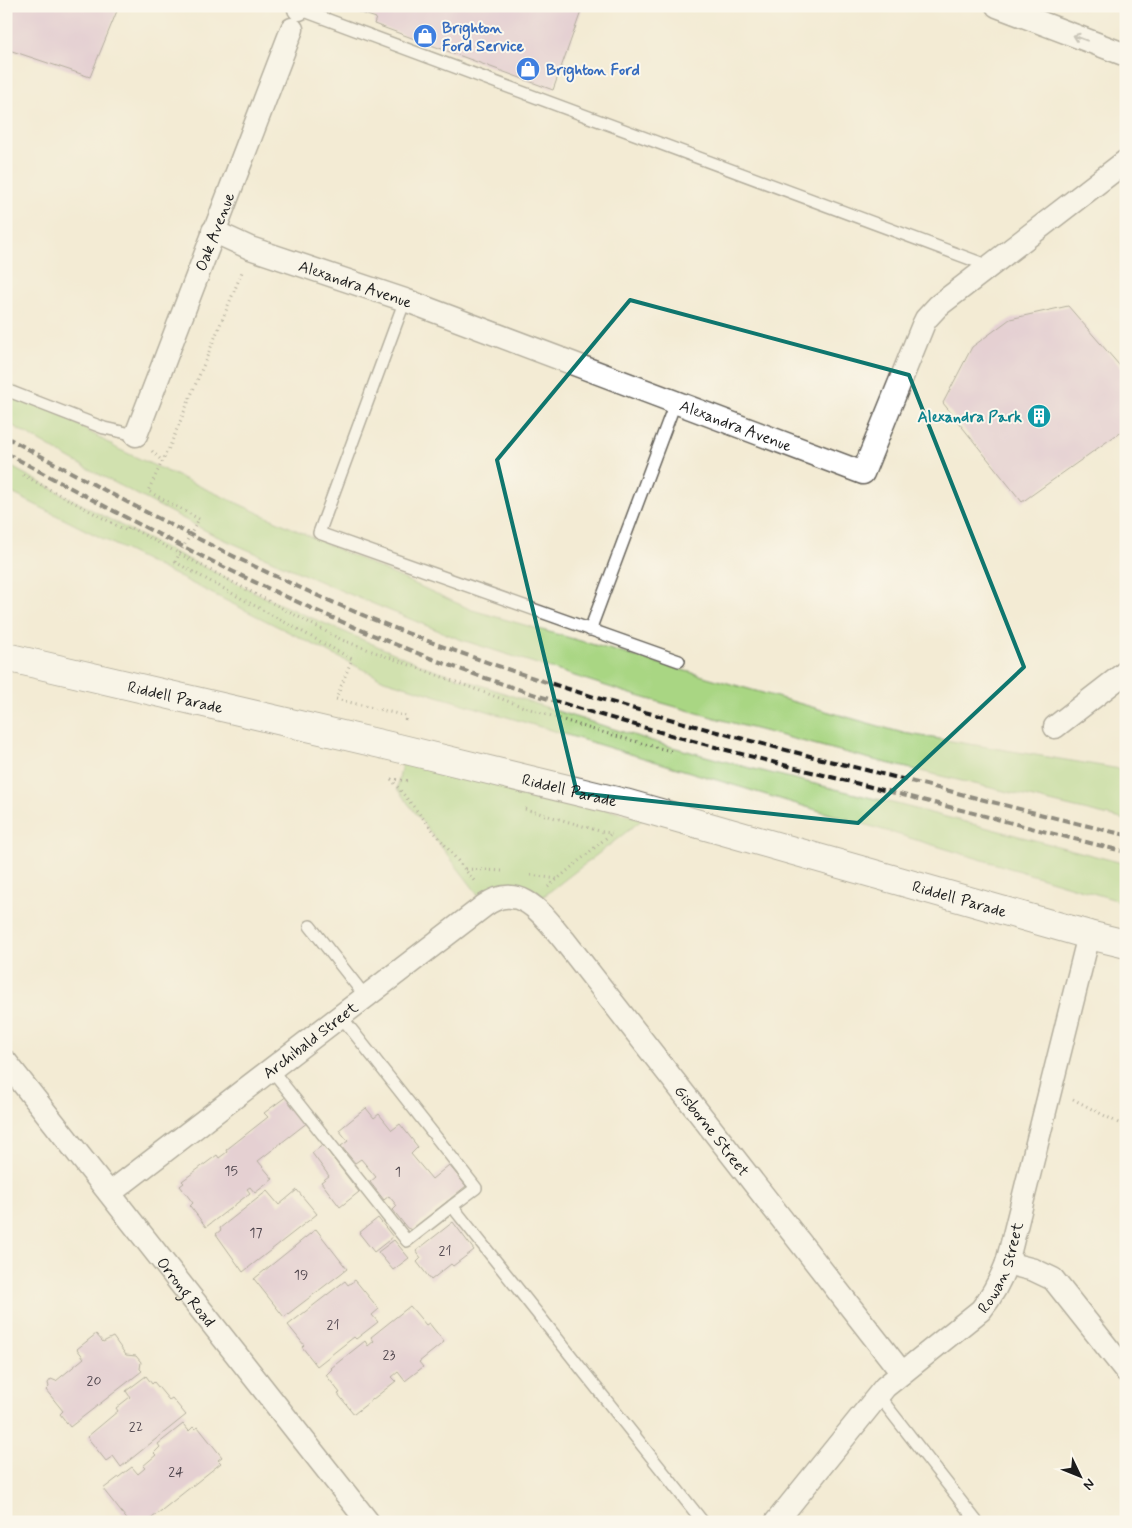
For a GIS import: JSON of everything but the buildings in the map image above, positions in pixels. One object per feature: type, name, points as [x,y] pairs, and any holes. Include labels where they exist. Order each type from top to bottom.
[{"type":"street","points":[[997,6],[1126,55]]},
{"type":"street","name":"Oak Avenue","points":[[136,435],[297,15]]},
{"type":"street","name":"Alexandra Avenue","points":[[213,231],[250,248],[405,300],[863,473],[926,319],[938,306],[1126,161]]},
{"type":"street","name":"Riddell Parade","points":[[6,657],[389,746],[625,804],[1126,944]]},
{"type":"street","points":[[1055,727],[1126,672]]},
{"type":"street","name":"Archibald Street","points":[[110,1193],[490,902],[504,897],[522,900]]},
{"type":"street","name":"Gisborne Street","points":[[522,900],[539,911],[564,940],[902,1373]]},
{"type":"street","name":"Rowan Street","points":[[776,1522],[878,1395],[902,1373],[981,1310],[999,1284],[1007,1263],[1089,935]]},
{"type":"street","name":"Orrong Road","points":[[6,1062],[368,1522]]},
{"type":"street","points":[[1007,1263],[1034,1270],[1053,1279],[1126,1371]]},
{"type":"lane","points":[[297,15],[989,266]]},
{"type":"lane","points":[[405,300],[318,533],[679,662]]},
{"type":"lane","points":[[6,390],[104,428],[136,435]]},
{"type":"lane","points":[[590,630],[675,403]]},
{"type":"lane","points":[[310,926],[365,996]]},
{"type":"lane","points":[[271,1068],[407,1241],[476,1188],[340,1015]]},
{"type":"lane","points":[[452,1206],[703,1522]]},
{"type":"lane","points":[[878,1395],[976,1522]]},
{"type":"path","points":[[250,248],[174,438],[148,492],[199,519],[175,562],[352,659],[336,699],[406,716],[404,723]]},
{"type":"path","points":[[23,475],[127,531],[129,527],[342,640],[521,706],[674,752]]},
{"type":"path","points":[[391,778],[466,869],[490,902]]},
{"type":"path","points":[[522,900],[612,833],[615,826]]},
{"type":"path","points":[[1050,1088],[1126,1127]]},
{"type":"highlighted area","points":[[630,300],[909,375],[1024,667],[858,823],[577,793],[497,460]]},
{"type":"green space","points":[[6,381],[118,449],[472,610],[903,733],[1126,770],[1126,820],[878,761],[740,725],[634,695],[459,639],[342,591],[214,535],[83,466],[6,422]]},
{"type":"green space","points":[[6,464],[135,533],[277,603],[424,666],[665,745],[1126,864],[1126,903],[384,680],[6,490]]},
{"type":"green space","points":[[402,764],[448,768],[643,819],[540,899],[525,889],[511,886],[496,889],[480,897],[397,789]]},
{"type":"railway","points":[[6,437],[117,497],[229,554],[344,607],[461,653],[562,687],[715,731],[1126,835]]},
{"type":"railway","points":[[6,453],[165,538],[273,590],[382,639],[488,679],[590,712],[692,741],[1126,852]]},
{"type":"place","name":"Brighton Ford Service","points":[[425,36]]},
{"type":"place","name":"Brighton Ford","points":[[528,69]]},
{"type":"place","name":"Alexandra Park","points":[[1039,416]]}]
